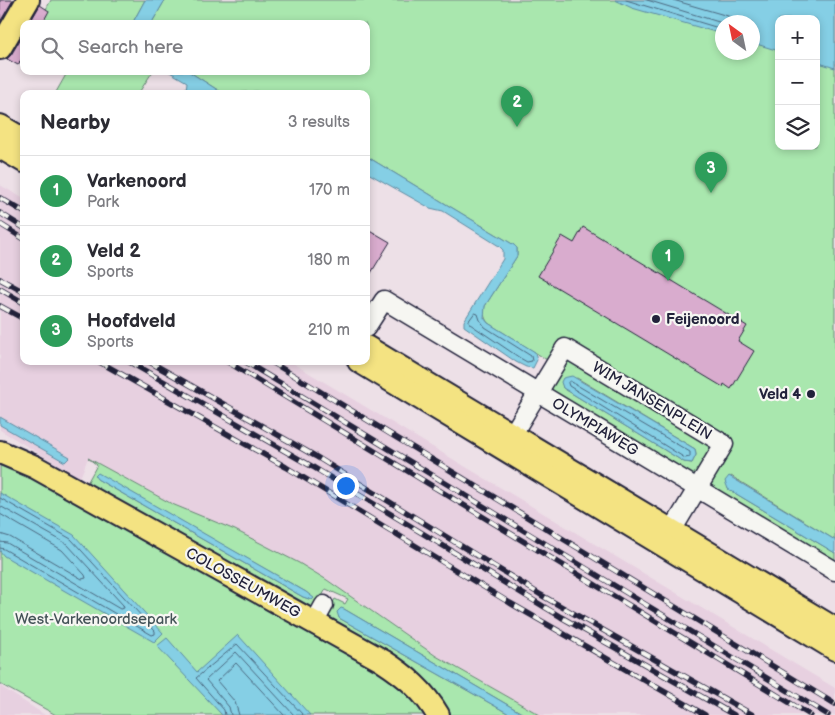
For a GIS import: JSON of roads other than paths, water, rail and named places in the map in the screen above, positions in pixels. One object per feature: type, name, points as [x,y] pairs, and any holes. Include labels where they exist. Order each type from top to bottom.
[{"type":"main road","points":[[0,48],[23,2]]},
{"type":"main road","points":[[0,126],[20,138]]},
{"type":"main road","points":[[0,147],[20,159]]},
{"type":"main road","points":[[370,349],[835,629]]},
{"type":"main road","points":[[367,365],[512,435]]},
{"type":"main road","name":"COLOSSEUMWEG","points":[[0,443],[35,467]]},
{"type":"main road","name":"COLOSSEUMWEG","points":[[0,452],[35,467],[319,614],[406,676],[422,692],[438,715]]},
{"type":"main road","points":[[672,531],[835,649]]},
{"type":"lane","name":"OLYMPIAWEG","points":[[370,322],[384,300],[835,571]]},
{"type":"lane","name":"WIM JANSENPLEIN","points":[[512,435],[565,348],[724,444],[672,531]]},
{"type":"water","points":[[145,0],[165,0],[153,20],[134,20]]},
{"type":"water","points":[[615,0],[834,0],[835,68],[820,63],[820,15],[775,15],[775,50],[760,45],[760,15],[715,15],[715,32],[632,8]]},
{"type":"water","points":[[175,75],[194,75],[218,90],[186,90],[187,82]]},
{"type":"water","points":[[370,158],[517,248],[517,256],[485,306],[484,318],[488,323],[535,352],[537,360],[533,368],[516,362],[464,326],[464,321],[503,259],[503,250],[443,211],[430,208],[370,174]]},
{"type":"water","points":[[572,376],[695,449],[696,455],[692,463],[684,462],[563,388],[561,382],[563,378]]},
{"type":"water","points":[[0,417],[70,457],[65,462],[0,425]]},
{"type":"water","points":[[98,473],[314,598],[312,600],[303,597],[97,479],[95,476]]},
{"type":"water","points":[[729,476],[835,540],[835,553],[728,489],[725,481]]},
{"type":"water","points":[[0,493],[74,535],[163,633],[154,642],[4,556],[0,551]]},
{"type":"water","points":[[341,608],[525,715],[511,715],[339,618],[337,612]]},
{"type":"water","points":[[238,635],[310,715],[222,715],[157,646],[167,638],[197,672]]},
{"type":"railway","points":[[0,198],[20,210]]},
{"type":"railway","points":[[0,213],[20,226]]},
{"type":"railway","points":[[0,224],[20,236]]},
{"type":"railway","points":[[0,279],[20,290]]},
{"type":"railway","points":[[0,289],[20,301]]},
{"type":"railway","points":[[0,306],[20,317]]},
{"type":"railway","points":[[105,365],[286,467],[510,603],[705,715]]},
{"type":"railway","points":[[135,365],[313,467],[561,617],[734,715]]},
{"type":"railway","points":[[155,365],[315,456],[541,595],[753,715]]},
{"type":"railway","points":[[233,365],[810,715]]},
{"type":"railway","points":[[251,365],[828,715]]},
{"type":"railway","points":[[277,365],[835,704]]},
{"type":"place","name":"Veld 2","points":[[517,127]]},
{"type":"place","name":"Hoofdveld","points":[[711,193]]},
{"type":"place","name":"Varkenoord","points":[[668,281]]},
{"type":"place","name":"Feijenoord","points":[[656,319]]},
{"type":"place","name":"Veld 4","points":[[811,394]]},
{"type":"park label","name":"West-Varkenoordsepark","points":[[96,619]]}]
